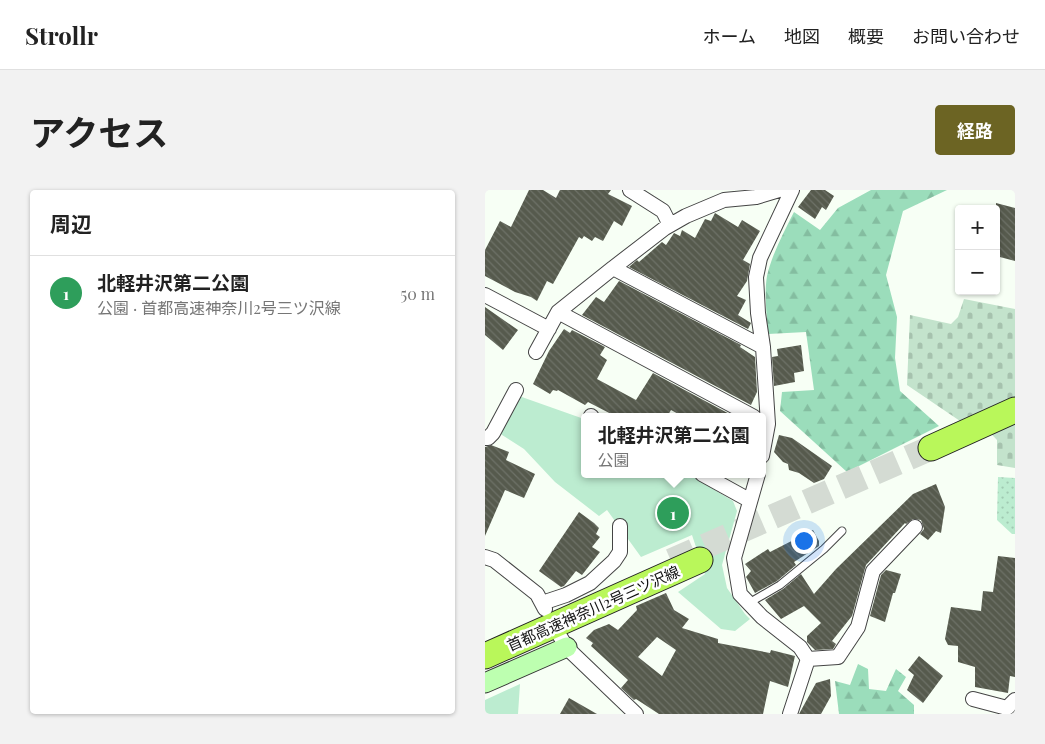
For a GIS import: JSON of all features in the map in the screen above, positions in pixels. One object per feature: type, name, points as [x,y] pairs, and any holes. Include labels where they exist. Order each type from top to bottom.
[{"type":"highway","points":[[1015,410],[932,452],[1015,420]]},
{"type":"highway","name":"首都高速神奈川2号三ツ沢線","points":[[485,656],[700,560]]},
{"type":"street","points":[[630,190],[663,211],[670,225]]},
{"type":"street","points":[[536,352],[558,312],[670,225],[724,200],[756,197],[779,190]]},
{"type":"street","points":[[765,413],[763,347],[757,313],[756,277],[760,258],[792,190]]},
{"type":"street","points":[[613,268],[763,347]]},
{"type":"street","points":[[485,295],[549,329]]},
{"type":"street","points":[[558,312],[747,413]]},
{"type":"street","points":[[485,438],[488,438],[493,433],[516,390]]},
{"type":"street","points":[[710,478],[749,500]]},
{"type":"street","points":[[757,478],[749,500],[735,558],[740,594],[762,616],[800,647],[808,659]]},
{"type":"street","points":[[485,557],[495,560],[523,582],[537,594],[543,606],[590,583],[614,561],[620,552],[619,526]]},
{"type":"street","points":[[808,659],[838,657],[858,627],[873,572],[915,527]]},
{"type":"street","points":[[485,683],[562,640],[636,714]]},
{"type":"street","points":[[793,709],[808,659]]},
{"type":"street","points":[[973,699],[1007,708],[1015,700]]},
{"type":"lane","points":[[749,603],[780,585],[824,549],[842,531]]},
{"type":"green space","points":[[871,190],[947,190],[903,211],[886,275],[897,317],[895,358],[900,391],[939,426],[847,472],[780,411],[782,392],[814,390],[806,332],[768,334],[766,283],[775,251],[794,212],[820,230],[838,208]]},
{"type":"green space","points":[[964,299],[1015,309],[1015,468],[997,465],[997,440],[975,417],[960,421],[907,385],[910,315],[951,324],[958,317]]},
{"type":"green space","points":[[519,396],[581,418],[581,478],[695,478],[733,501],[737,511],[722,565],[727,588],[750,619],[735,631],[721,629],[678,592],[705,574],[692,535],[641,557],[607,510],[599,516],[555,482],[524,449],[499,433]]},
{"type":"green space","points":[[998,477],[1015,478],[1015,534],[1012,534],[997,520]]},
{"type":"green space","points":[[858,664],[868,669],[869,689],[886,691],[896,669],[906,677],[898,691],[914,705],[914,714],[839,714],[835,681],[850,685]]},
{"type":"green space","points":[[520,684],[518,714],[485,714],[485,700]]},
{"type":"building","points":[[529,190],[543,190],[556,198],[560,190],[611,190],[608,194],[632,206],[622,226],[614,221],[603,241],[595,237],[592,241],[584,236],[582,239],[579,237],[553,284],[547,281],[537,301],[485,276],[485,250],[500,221],[511,227]]},
{"type":"building","points":[[811,190],[825,190],[834,196],[826,210],[822,207],[815,219],[798,207]]},
{"type":"building","points":[[996,203],[1015,208],[1015,261],[1000,257],[1000,205],[996,205]]},
{"type":"building","points":[[715,213],[738,227],[742,220],[760,231],[743,260],[750,264],[747,281],[737,296],[746,300],[738,315],[751,323],[748,329],[629,267],[637,260],[639,262],[662,242],[666,245],[674,233],[680,236],[682,230],[695,238],[705,219],[711,221]]},
{"type":"building","points":[[619,281],[741,345],[740,347],[755,357],[757,392],[751,405],[582,315],[596,297],[604,302]]},
{"type":"building","points":[[485,307],[518,330],[503,350],[485,335]]},
{"type":"building","points":[[564,329],[570,333],[572,330],[605,347],[600,355],[607,360],[597,379],[636,400],[653,373],[728,413],[677,413],[671,410],[669,413],[609,413],[588,402],[585,405],[558,390],[553,390],[550,394],[533,384],[549,351]]},
{"type":"building","points":[[801,345],[804,371],[794,373],[795,382],[774,386],[772,357],[778,356],[777,349]]},
{"type":"building","points":[[779,435],[792,438],[832,466],[824,479],[814,483],[799,473],[789,470],[788,464],[783,462],[774,452]]},
{"type":"building","points":[[491,445],[509,452],[506,460],[535,474],[524,498],[505,490],[485,536],[485,447]]},
{"type":"building","points":[[936,484],[945,507],[941,533],[936,531],[928,540],[920,534],[924,529],[921,520],[913,519],[905,523],[866,565],[852,616],[832,641],[836,644],[833,649],[815,650],[807,642],[807,636],[821,623],[804,606],[781,619],[765,600],[783,589],[801,574],[814,594],[836,569],[913,494]]},
{"type":"building","points":[[579,512],[599,528],[596,534],[600,537],[592,547],[600,552],[582,575],[576,571],[564,586],[561,587],[539,571]]},
{"type":"building","points":[[813,530],[819,541],[819,546],[794,562],[796,565],[777,581],[755,593],[746,577],[751,571],[745,564],[768,549],[770,552]]},
{"type":"building","points":[[998,556],[1015,558],[1015,677],[1010,676],[1008,693],[975,687],[975,667],[958,662],[958,646],[948,645],[945,639],[951,607],[981,611],[983,591],[993,592]]},
{"type":"building","points":[[886,570],[901,574],[895,593],[893,593],[885,622],[870,616],[881,575]]},
{"type":"building","points":[[666,593],[674,610],[689,619],[682,628],[718,639],[718,643],[770,653],[771,650],[795,656],[788,687],[770,681],[763,714],[659,714],[636,699],[634,700],[621,688],[628,680],[591,646],[593,643],[586,638],[594,630],[609,624],[618,630],[637,610],[636,606]],"holes":[[[657,637],[676,650],[662,676],[638,657]]]},
{"type":"building","points":[[919,656],[943,676],[923,703],[907,690],[914,675],[908,670]]},
{"type":"building","points":[[830,679],[831,696],[821,714],[799,714],[816,683]]},
{"type":"building","points":[[569,698],[597,714],[560,714]]},
{"type":"tunnel","points":[[671,561],[931,448]]},
{"type":"place","name":"北軽井沢第二公園","points":[[673,513]]}]
